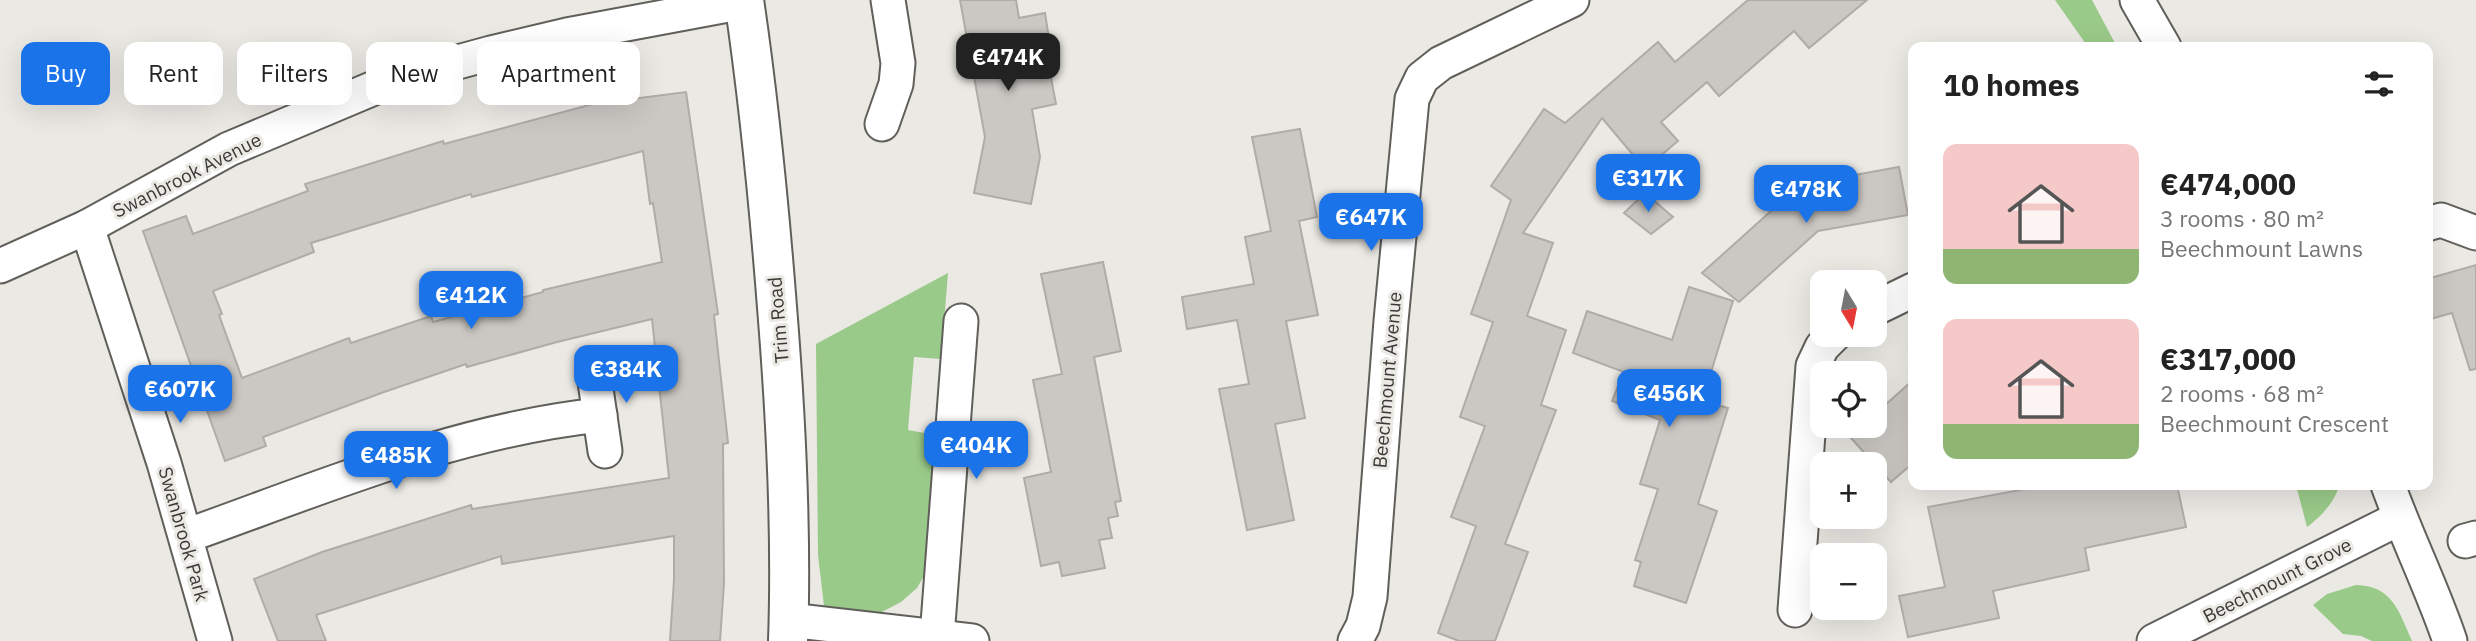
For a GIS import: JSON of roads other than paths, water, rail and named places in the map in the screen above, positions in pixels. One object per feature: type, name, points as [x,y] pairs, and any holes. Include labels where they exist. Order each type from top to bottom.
[{"type":"main road","name":"Trim Road","points":[[744,1],[770,221],[786,419],[788,631]]},
{"type":"street","points":[[882,124],[896,84],[898,63],[888,0]]},
{"type":"street","name":"Beechmount Avenue","points":[[1355,641],[1363,626],[1370,597],[1391,321],[1412,99],[1422,78],[1441,63],[1572,0]]},
{"type":"street","points":[[2137,0],[2161,42]]},
{"type":"street","name":"Swanbrook Avenue","points":[[0,266],[87,227],[229,149],[374,88],[432,69],[517,47],[744,1]]},
{"type":"street","points":[[2433,222],[2441,220],[2476,233]]},
{"type":"street","name":"Swanbrook Park","points":[[87,227],[186,536],[215,641]]},
{"type":"street","points":[[1887,303],[1908,292]]},
{"type":"street","points":[[937,637],[961,321]]},
{"type":"street","points":[[1795,610],[1813,366],[1822,347]]},
{"type":"street","points":[[593,368],[606,451]]},
{"type":"street","points":[[186,536],[446,446],[536,423],[600,415]]},
{"type":"street","points":[[2390,490],[2436,600],[2450,641]]},
{"type":"street","name":"Beechmount Grove","points":[[2154,641],[2400,518]]},
{"type":"street","points":[[788,631],[972,641]]}]
